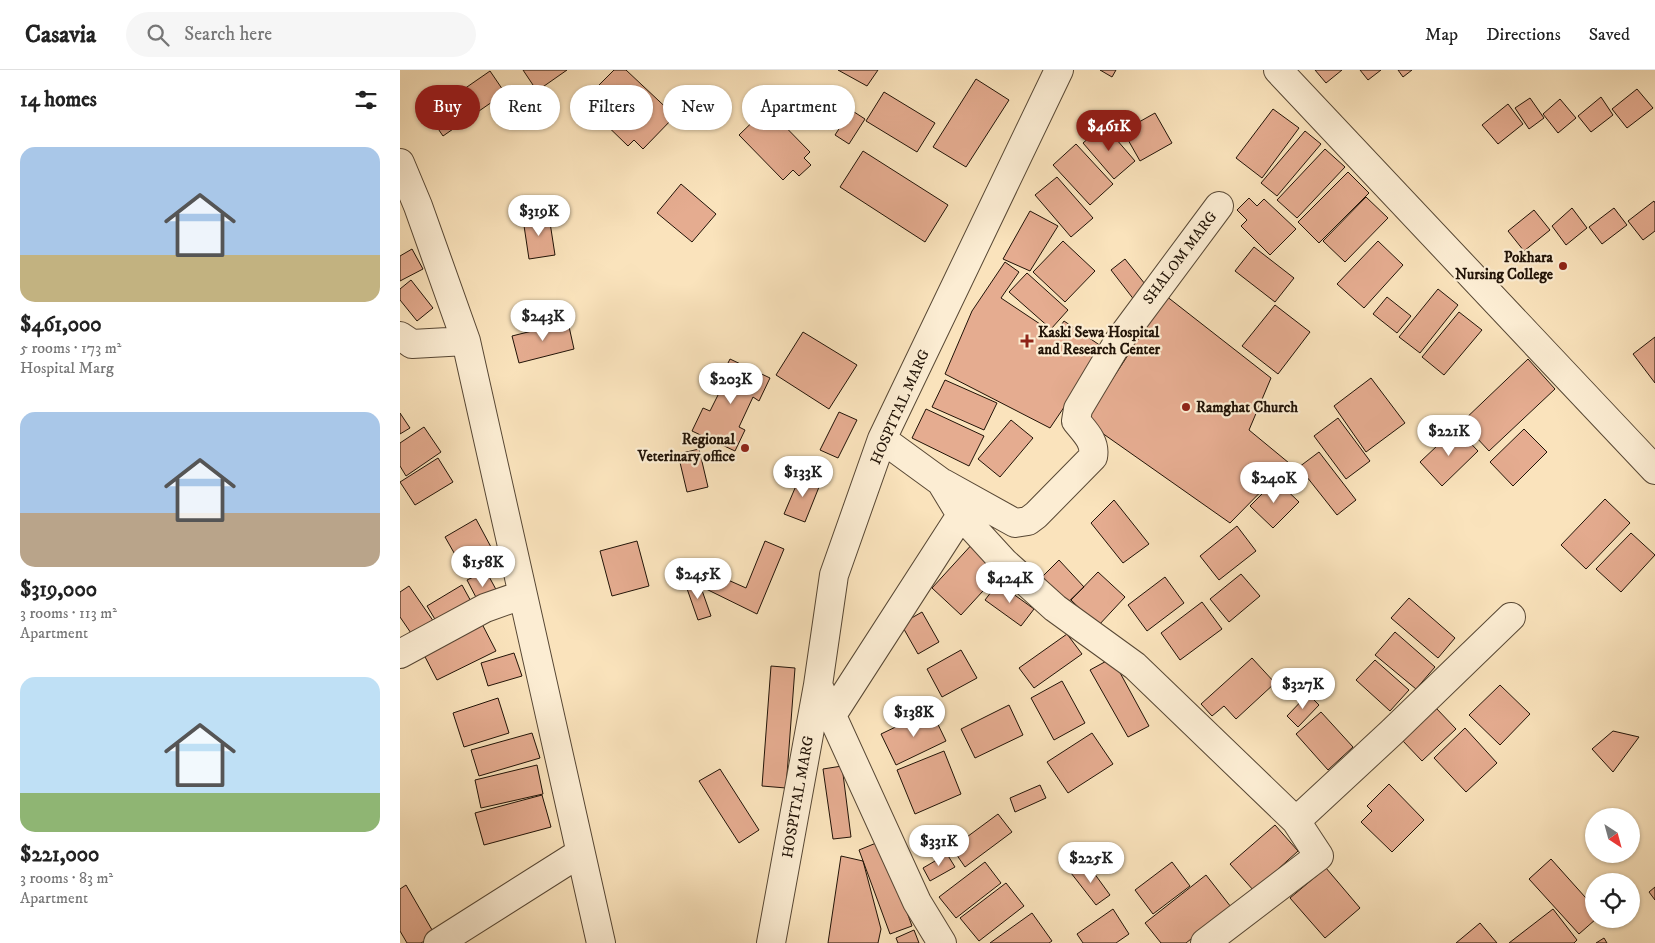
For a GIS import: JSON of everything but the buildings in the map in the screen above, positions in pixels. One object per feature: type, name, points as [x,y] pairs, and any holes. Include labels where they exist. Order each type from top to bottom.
[{"type":"street","name":"HOSPITAL MARG","points":[[771,943],[818,685],[834,575],[882,439],[1059,70]]},
{"type":"street","points":[[1278,70],[1655,470]]},
{"type":"street","points":[[400,163],[418,206],[466,341],[601,943]]},
{"type":"street","name":"SHALOM MARG","points":[[882,439],[941,482],[1015,523],[1028,521],[1093,457],[1094,449],[1092,442],[1076,421],[1078,408],[1118,342],[1219,206]]},
{"type":"street","points":[[402,340],[412,344],[466,341]]},
{"type":"street","points":[[941,482],[961,515],[1004,562],[1054,608],[1135,666],[1296,822],[1319,856],[1205,943]]},
{"type":"street","points":[[832,715],[961,515]]},
{"type":"street","points":[[400,654],[485,608],[522,595]]},
{"type":"street","points":[[1296,822],[1511,617]]},
{"type":"street","points":[[818,685],[917,902],[942,943]]},
{"type":"street","points":[[438,943],[580,853]]},
{"type":"place","name":"Pokhara Nursing College","points":[[1563,266]]},
{"type":"place","name":"Kaski Sewa Hospital and Research Center","points":[[1027,341]]},
{"type":"place","name":"Ramghat Church","points":[[1186,407]]},
{"type":"place","name":"Regional Veterinary office","points":[[745,448]]}]
